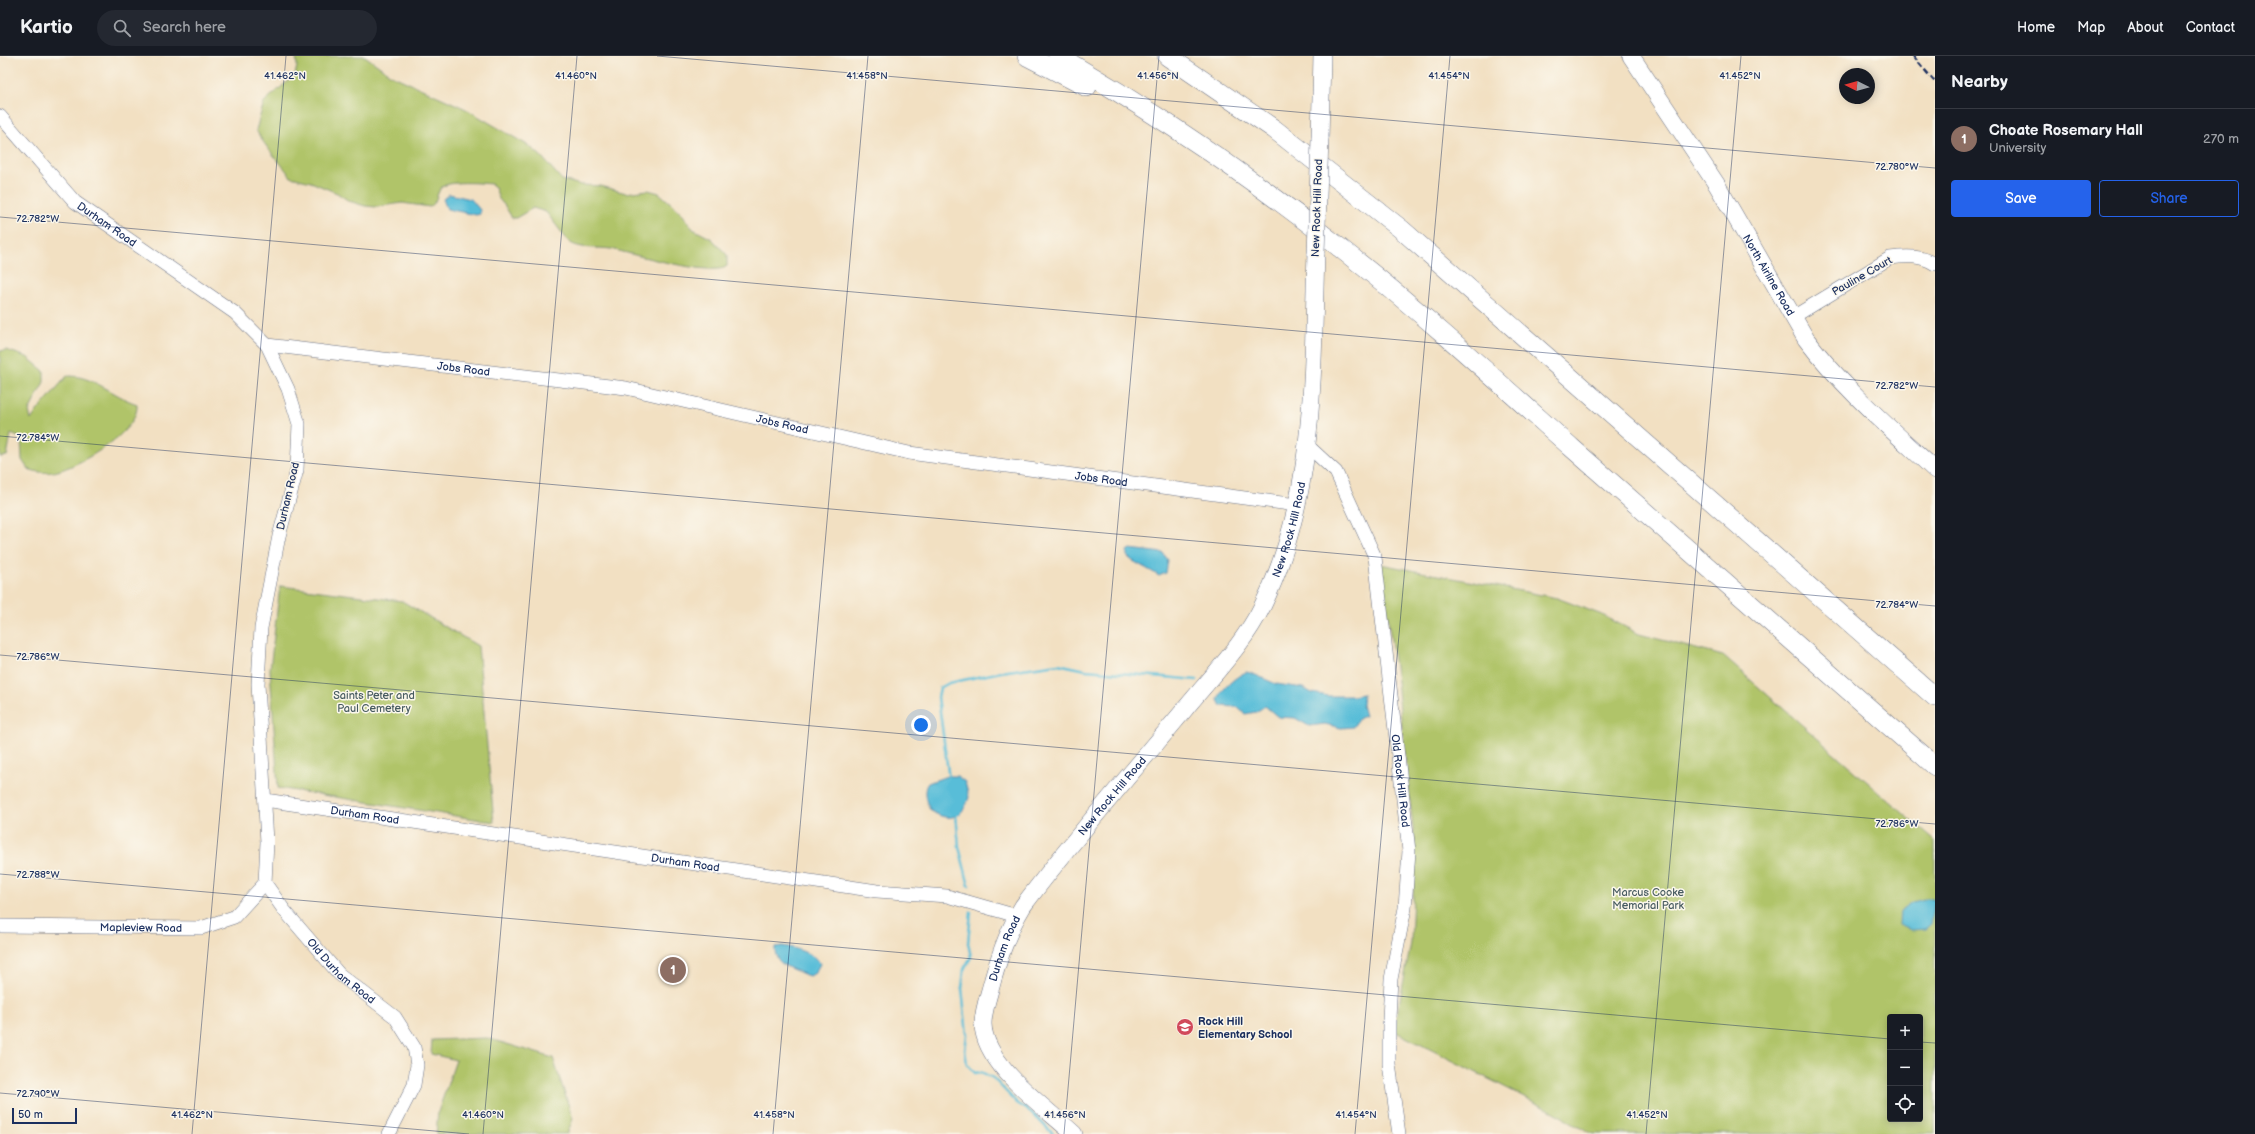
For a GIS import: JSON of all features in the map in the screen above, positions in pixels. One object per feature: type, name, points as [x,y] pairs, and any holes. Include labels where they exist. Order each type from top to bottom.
[{"type":"highway","points":[[1026,56],[1139,116],[1171,126]]},
{"type":"highway","points":[[1058,56],[1171,126],[1304,219],[1410,306],[1935,766]]},
{"type":"highway","points":[[1167,56],[1274,129],[1401,229],[1935,697]]},
{"type":"main road","name":"New Rock Hill Road","points":[[1017,916],[1040,885],[1244,636],[1263,605],[1273,582],[1297,505],[1308,446],[1322,56]]},
{"type":"main road","name":"North Airline Road","points":[[1631,56],[1716,185],[1806,339],[1853,392],[1935,470]]},
{"type":"main road","name":"Durham Road","points":[[1017,916],[998,963],[988,998],[983,1023],[987,1045],[1003,1069],[1074,1134]]},
{"type":"street","name":"Durham Road","points":[[0,116],[75,202],[236,313],[267,345],[288,389],[299,424],[297,470],[279,536],[261,628],[258,684],[265,800],[877,891],[947,896],[1017,916]]},
{"type":"street","name":"Pauline Court","points":[[1793,317],[1890,258],[1907,255],[1928,259],[1935,264]]},
{"type":"street","name":"Jobs Road","points":[[267,345],[626,388],[909,453],[1297,505]]},
{"type":"street","name":"Old Rock Hill Road","points":[[1308,446],[1336,472],[1375,557],[1410,851],[1405,908],[1391,979],[1389,1019],[1389,1064],[1399,1134]]},
{"type":"street","points":[[265,800],[267,842],[265,883]]},
{"type":"street","name":"Mapleview Road","points":[[0,925],[202,928],[234,917],[265,883]]},
{"type":"street","name":"Old Durham Road","points":[[265,883],[290,916],[339,974],[395,1017],[414,1047],[417,1065],[414,1085],[389,1134]]},
{"type":"green space","points":[[296,56],[365,56],[391,75],[464,108],[529,146],[541,156],[562,180],[581,185],[601,186],[626,193],[648,190],[659,193],[681,212],[693,229],[712,239],[727,255],[727,266],[720,269],[690,267],[611,249],[573,245],[546,212],[533,208],[516,218],[512,218],[499,199],[495,187],[491,184],[457,183],[444,185],[439,190],[434,203],[430,207],[402,203],[376,207],[365,206],[349,201],[337,193],[311,182],[291,177],[268,149],[256,130],[264,102],[295,75],[297,66]]},
{"type":"green space","points":[[6,350],[27,357],[44,371],[44,382],[29,411],[31,420],[67,376],[94,382],[137,404],[135,414],[129,425],[120,435],[96,453],[83,461],[53,472],[28,469],[22,460],[21,438],[11,434],[7,456],[0,457],[0,351]]},
{"type":"green space","name":"Marcus Cooke Memorial Park","points":[[1380,564],[1557,598],[1602,615],[1639,634],[1723,656],[1935,841],[1935,1134],[1593,1134],[1548,1109],[1394,1031],[1411,943],[1415,847],[1397,681]]},
{"type":"green space","name":"Saints Peter and Paul Cemetery","points":[[280,586],[402,601],[478,646],[494,822],[278,788],[270,669]]},
{"type":"green space","points":[[487,1038],[553,1058],[573,1119],[567,1134],[436,1134],[438,1112],[456,1060],[431,1054],[432,1040]]},
{"type":"water","points":[[449,194],[471,199],[480,210],[480,214],[476,215],[447,209],[443,199]]},
{"type":"water","points":[[1130,549],[1163,553],[1168,560],[1166,573],[1159,576],[1129,558],[1127,556],[1127,551]]},
{"type":"water","points":[[1246,672],[1276,684],[1303,688],[1312,693],[1328,696],[1353,696],[1363,694],[1362,705],[1365,716],[1359,718],[1353,727],[1341,728],[1325,724],[1309,726],[1295,718],[1278,717],[1265,706],[1256,712],[1245,714],[1237,707],[1221,706],[1218,700],[1222,692],[1233,680]]},
{"type":"water","points":[[947,776],[957,776],[965,782],[969,797],[963,810],[959,814],[944,817],[931,811],[926,801],[925,789],[928,783]]},
{"type":"water","points":[[1928,898],[1935,900],[1931,924],[1925,929],[1911,930],[1899,925],[1900,911],[1913,902]]},
{"type":"water","points":[[782,946],[798,949],[818,960],[820,964],[815,973],[810,976],[785,966],[777,958],[775,953],[775,947]]},
{"type":"waterway","points":[[949,779],[938,697],[940,688],[949,683],[1001,672],[1058,664],[1086,670],[1197,680]]},
{"type":"waterway","points":[[956,815],[959,847],[969,886]]},
{"type":"waterway","points":[[971,912],[968,943],[971,957],[964,969],[962,989],[967,1035],[965,1050],[967,1064],[975,1073],[981,1072],[993,1078],[1017,1103],[1031,1112],[1053,1134]]},
{"type":"railway","points":[[1913,56],[1935,82]]},
{"type":"place","name":"Choate Rosemary Hall","points":[[673,970]]},
{"type":"place","name":"Rock Hill Elementary School","points":[[1185,1027]]}]
